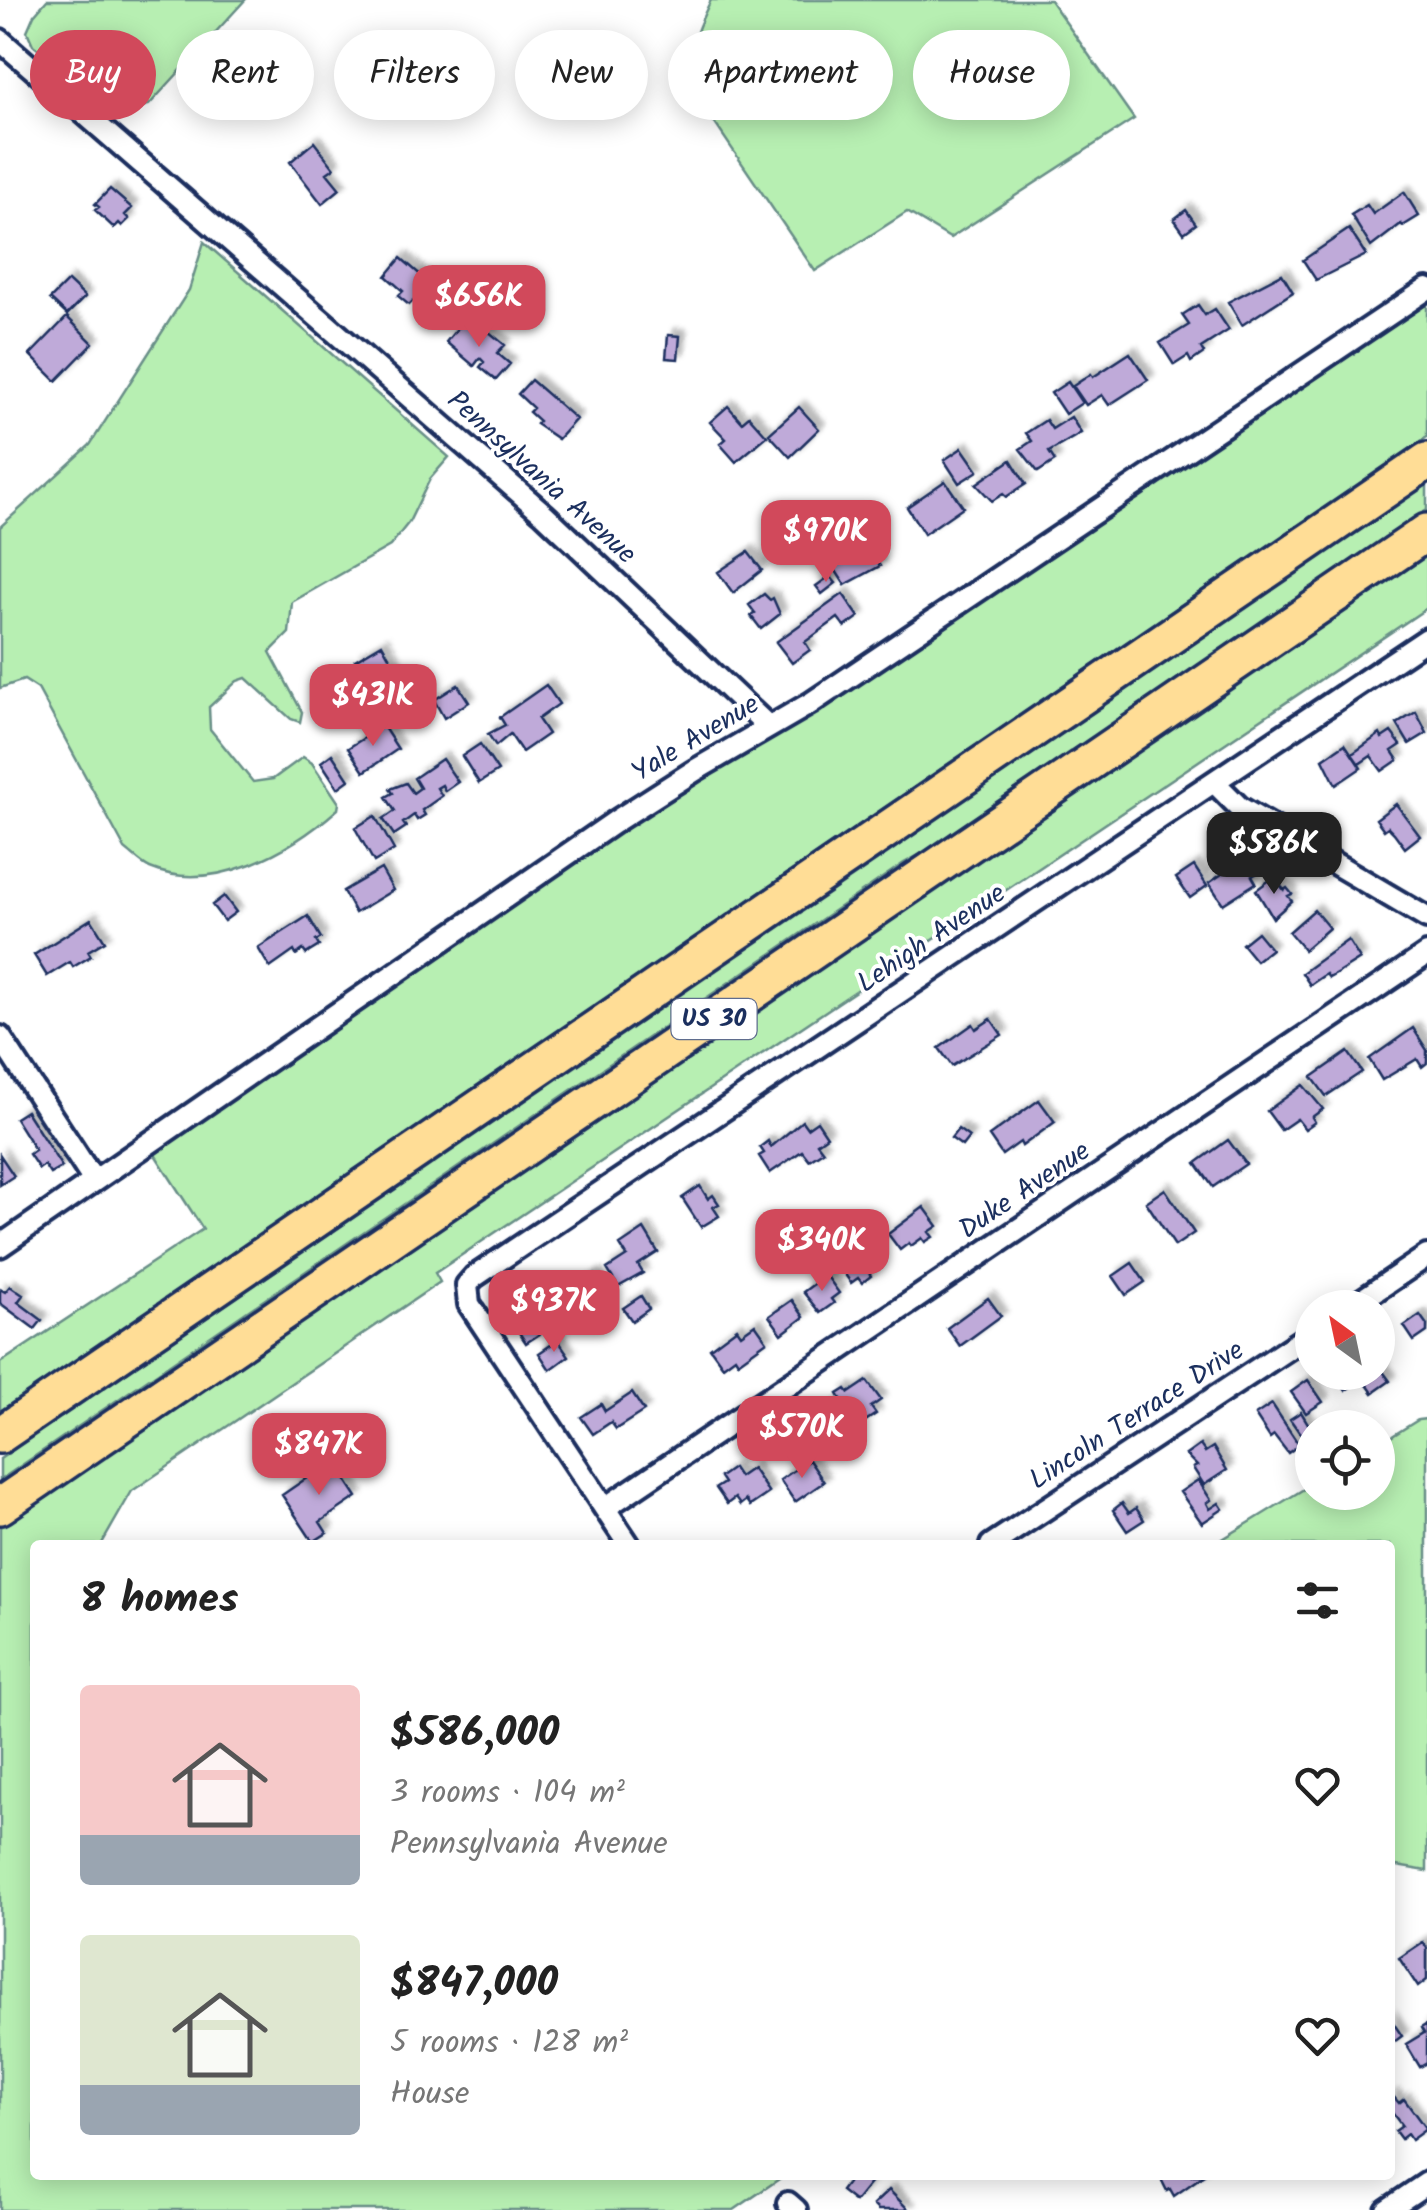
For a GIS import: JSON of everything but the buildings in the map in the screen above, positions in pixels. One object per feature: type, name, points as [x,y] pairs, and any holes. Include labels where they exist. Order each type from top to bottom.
[{"type":"highway","name":"US 30","points":[[0,1435],[1427,460]]},
{"type":"highway","name":"US 30","points":[[0,1506],[1427,532]]},
{"type":"street","name":"Pennsylvania Avenue","points":[[0,40],[544,514],[769,726]]},
{"type":"street","name":"Yale Avenue","points":[[0,1246],[587,840],[694,771],[811,703],[1427,289]]},
{"type":"street","name":"Lehigh Avenue","points":[[604,1508],[469,1304],[467,1285],[484,1269],[1427,639]]},
{"type":"street","points":[[1214,783],[1239,807],[1427,918]]},
{"type":"street","name":"Duke Avenue","points":[[604,1508],[1427,954]]},
{"type":"street","points":[[0,1037],[94,1181]]},
{"type":"street","points":[[1377,1290],[1427,1256]]},
{"type":"street","name":"Lincoln Terrace Drive","points":[[999,1540],[1295,1344]]},
{"type":"street","points":[[604,1508],[626,1540]]},
{"type":"street","points":[[1386,2210],[1427,2183]]},
{"type":"green space","points":[[47,0],[245,0],[218,30],[176,30],[176,75],[156,97],[156,30],[30,30],[30,38],[27,31]]},
{"type":"green space","points":[[711,0],[1050,0],[1134,119],[950,238],[907,212],[815,271],[713,120],[893,120],[893,30],[698,30]]},
{"type":"green space","points":[[204,242],[449,457],[430,479],[409,522],[390,546],[292,602],[289,633],[270,652],[302,712],[300,722],[291,719],[246,678],[237,681],[209,707],[210,729],[253,782],[273,779],[303,757],[312,763],[339,803],[338,809],[275,853],[225,872],[200,876],[150,868],[125,849],[38,689],[24,680],[0,688],[0,527],[90,445],[189,290]]},
{"type":"green space","points":[[1427,301],[1427,437],[0,1412],[0,1363],[203,1229],[154,1153],[616,832],[722,763],[812,715]]},
{"type":"green space","points":[[1427,479],[1427,510],[972,826],[904,863],[0,1480],[0,1459],[894,849],[953,801]]},
{"type":"green space","points":[[1427,555],[1427,608],[435,1273],[440,1282],[132,1491],[104,1540],[30,1540],[30,2180],[778,2180],[734,2210],[0,2210],[0,1527]]},
{"type":"green space","points":[[1427,1419],[1427,1871],[1395,1866],[1395,1540],[1221,1540],[1295,1494],[1295,1510],[1395,1510],[1395,1434]]}]
